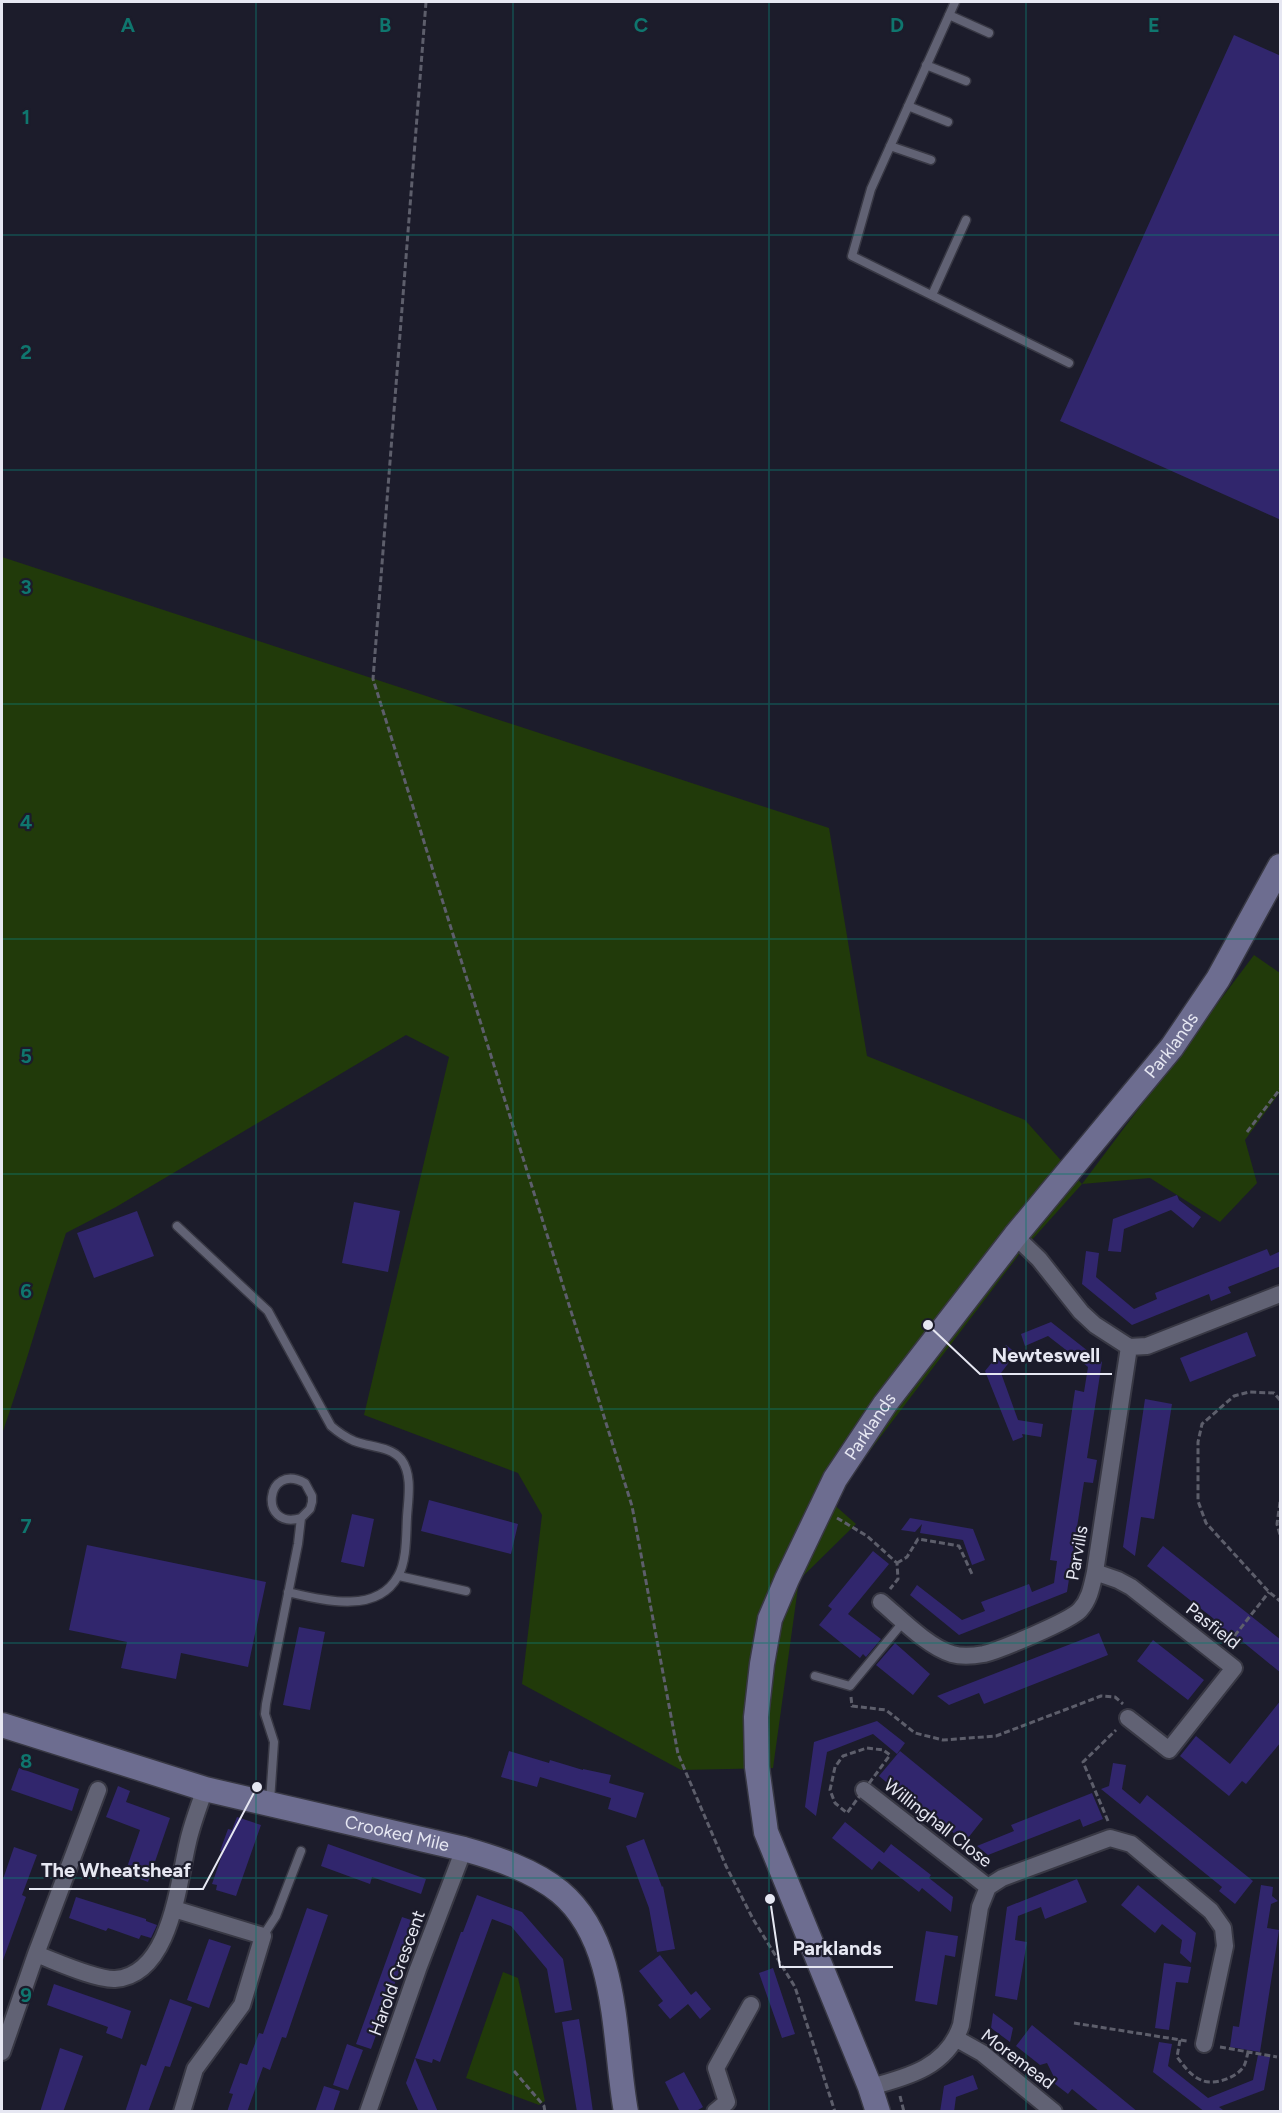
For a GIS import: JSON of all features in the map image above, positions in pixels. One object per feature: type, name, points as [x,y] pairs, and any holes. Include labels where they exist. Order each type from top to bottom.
[{"type":"street","name":"Parklands","points":[[878,2112],[870,2087],[766,1832],[757,1767],[756,1717],[770,1619],[835,1479],[885,1404],[1015,1236],[1172,1047],[1218,979],[1281,866]]},
{"type":"street","points":[[1015,1236],[1039,1258],[1081,1312],[1113,1339],[1129,1347],[1147,1346],[1281,1294]]},
{"type":"street","name":"Parvills","points":[[881,1602],[934,1645],[951,1653],[966,1656],[986,1653],[1068,1620],[1080,1610],[1089,1597],[1095,1572],[1129,1347]]},
{"type":"street","name":"Pasfield","points":[[1095,1572],[1131,1587],[1234,1668],[1169,1750],[1128,1718]]},
{"type":"street","name":"Crooked Mile","points":[[2,1725],[205,1789],[464,1849],[497,1859],[541,1879],[560,1892],[578,1911],[598,1947],[606,1972],[626,2112]]},
{"type":"street","points":[[36,1954],[113,1979],[131,1976],[147,1964],[158,1950],[174,1909],[188,1839],[205,1789]]},
{"type":"street","points":[[2,2052],[98,1790]]},
{"type":"street","name":"Willinghall Close","points":[[864,1790],[988,1887]]},
{"type":"street","points":[[870,2087],[924,2068],[945,2055],[957,2039],[962,2025],[980,1907],[988,1887],[1002,1878],[1110,1838],[1131,1844],[1211,1911],[1223,1928],[1225,1946],[1204,2044]]},
{"type":"street","name":"Harold Crescent","points":[[368,2112],[464,1849]]},
{"type":"street","points":[[174,1909],[263,1936],[242,2005],[195,2069],[182,2112]]},
{"type":"street","points":[[715,2112],[726,2102],[716,2068],[751,2005]]},
{"type":"street","name":"Moremead","points":[[957,2039],[982,2054],[1054,2112]]},
{"type":"lane","points":[[955,2],[871,189],[852,256],[1069,363]]},
{"type":"lane","points":[[949,15],[989,33]]},
{"type":"lane","points":[[926,65],[966,81]]},
{"type":"lane","points":[[908,106],[948,122]]},
{"type":"lane","points":[[890,146],[931,160]]},
{"type":"lane","points":[[932,296],[966,220]]},
{"type":"lane","points":[[177,1226],[268,1311],[331,1426],[342,1436],[394,1452],[402,1460],[409,1481],[405,1550],[399,1576],[386,1590],[360,1601],[321,1600],[288,1592]]},
{"type":"lane","points":[[269,1804],[274,1742],[265,1714],[266,1704],[301,1518],[310,1509],[312,1496],[310,1489],[299,1479],[285,1480],[274,1489],[271,1496],[273,1509],[289,1520],[301,1518]]},
{"type":"lane","points":[[399,1576],[466,1591]]},
{"type":"lane","points":[[815,1676],[850,1686],[904,1621]]},
{"type":"lane","points":[[263,1936],[276,1916],[301,1851]]},
{"type":"path","points":[[426,2],[373,679],[632,1506],[678,1754],[726,1866],[753,1919],[795,1986],[836,2112]]},
{"type":"path","points":[[1247,1132],[1281,1089]]},
{"type":"path","points":[[1281,1400],[1274,1393],[1249,1392],[1234,1396],[1202,1424],[1198,1442],[1198,1501],[1206,1523],[1269,1592],[1281,1601]]},
{"type":"path","points":[[1281,1502],[1277,1524],[1281,1535]]},
{"type":"path","points":[[820,1508],[867,1536],[897,1563],[898,1579],[881,1602]]},
{"type":"path","points":[[897,1563],[907,1557],[918,1539],[959,1546],[972,1574]]},
{"type":"path","points":[[1218,1656],[1269,1592]]},
{"type":"path","points":[[850,1686],[852,1706],[886,1710],[915,1733],[944,1740],[996,1736],[1101,1696],[1115,1697],[1129,1708],[1128,1718],[1083,1761],[1110,1828],[1110,1838]]},
{"type":"path","points":[[1074,2023],[1277,2057]]},
{"type":"path","points":[[1180,2040],[1177,2057],[1187,2071],[1202,2081],[1215,2083],[1238,2073],[1245,2065],[1248,2052]]},
{"type":"path","points":[[514,2071],[544,2106],[545,2112]]},
{"type":"green space","points":[[2,557],[829,828],[867,1056],[1025,1120],[1082,1184],[1021,1252],[831,1502],[856,1524],[799,1580],[773,1768],[681,1770],[522,1684],[542,1515],[518,1473],[364,1415],[449,1057],[406,1035],[116,1207],[66,1233],[2,1434]]},
{"type":"green space","points":[[1254,955],[1280,973],[1280,1092],[1245,1140],[1257,1183],[1220,1222],[1150,1178],[1082,1184]]},
{"type":"green space","points":[[503,1972],[518,1978],[545,2101],[539,2105],[466,2078]]},
{"type":"building","points":[[1234,35],[1281,56],[1281,520],[1060,421]]},
{"type":"building","points":[[1177,1195],[1179,1200],[1201,1217],[1193,1228],[1171,1210],[1124,1229],[1121,1252],[1108,1251],[1113,1219]]},
{"type":"building","points":[[354,1202],[400,1211],[388,1272],[342,1263]]},
{"type":"building","points":[[137,1211],[154,1256],[94,1278],[77,1233]]},
{"type":"building","points":[[1267,1249],[1270,1256],[1281,1251],[1281,1266],[1228,1287],[1231,1293],[1211,1301],[1209,1294],[1132,1325],[1082,1284],[1086,1251],[1099,1253],[1096,1277],[1134,1309],[1157,1299],[1155,1293]]},
{"type":"building","points":[[1051,1322],[1102,1362],[1087,1458],[1097,1460],[1093,1483],[1084,1482],[1067,1592],[959,1635],[910,1595],[917,1585],[962,1620],[985,1611],[981,1602],[1029,1584],[1032,1592],[1054,1583],[1057,1561],[1050,1560],[1075,1390],[1084,1392],[1088,1367],[1048,1336],[1025,1346],[1021,1334]]},
{"type":"building","points":[[1247,1332],[1256,1356],[1190,1382],[1180,1358]]},
{"type":"building","points":[[1006,1345],[1016,1353],[1001,1373],[1018,1420],[1043,1424],[1041,1437],[1022,1434],[1023,1437],[1013,1441],[985,1371]]},
{"type":"building","points":[[1145,1399],[1172,1404],[1154,1519],[1141,1517],[1135,1556],[1123,1547]]},
{"type":"building","points":[[429,1500],[518,1524],[511,1554],[421,1531]]},
{"type":"building","points":[[352,1514],[374,1519],[364,1567],[341,1562]]},
{"type":"building","points":[[910,1518],[973,1529],[985,1560],[972,1565],[963,1540],[920,1533],[922,1524],[915,1532],[901,1530]]},
{"type":"building","points":[[87,1545],[266,1582],[248,1667],[181,1653],[176,1679],[121,1668],[127,1642],[69,1630]]},
{"type":"building","points":[[1163,1546],[1281,1640],[1281,1673],[1232,1633],[1230,1637],[1211,1622],[1214,1619],[1147,1566]]},
{"type":"building","points":[[873,1551],[889,1564],[848,1614],[881,1639],[866,1657],[863,1654],[860,1658],[819,1625],[832,1609],[828,1606]]},
{"type":"building","points":[[299,1627],[325,1632],[310,1710],[283,1705]]},
{"type":"building","points":[[1099,1633],[1108,1655],[984,1704],[979,1693],[949,1705],[937,1696]]},
{"type":"building","points":[[1153,1640],[1204,1680],[1188,1700],[1137,1661]]},
{"type":"building","points":[[895,1643],[930,1674],[913,1695],[876,1665]]},
{"type":"building","points":[[1281,1700],[1281,1742],[1246,1784],[1242,1781],[1229,1796],[1180,1756],[1196,1736],[1230,1764]]},
{"type":"building","points":[[877,1721],[905,1743],[897,1754],[873,1734],[827,1752],[816,1816],[805,1807],[814,1742]]},
{"type":"building","points":[[509,1751],[549,1763],[550,1760],[583,1770],[611,1775],[609,1783],[644,1793],[636,1818],[608,1809],[611,1798],[540,1777],[537,1787],[501,1777]]},
{"type":"building","points":[[900,1751],[983,1819],[968,1838],[959,1832],[956,1835],[900,1789],[897,1791],[879,1776]]},
{"type":"building","points":[[1113,1763],[1126,1765],[1122,1789],[1140,1804],[1147,1795],[1253,1881],[1235,1904],[1219,1891],[1222,1887],[1101,1789],[1109,1786]]},
{"type":"building","points":[[19,1768],[79,1789],[72,1811],[11,1790]]},
{"type":"building","points":[[118,1786],[130,1791],[126,1802],[170,1818],[148,1882],[125,1873],[140,1830],[106,1817]]},
{"type":"building","points":[[1092,1793],[1103,1819],[1083,1827],[1080,1819],[988,1855],[977,1846],[1014,1831],[1011,1825]]},
{"type":"building","points":[[237,1817],[261,1825],[236,1896],[216,1890],[217,1885],[212,1884],[228,1829],[232,1830]]},
{"type":"building","points":[[845,1822],[884,1853],[891,1844],[931,1875],[929,1878],[953,1897],[951,1912],[922,1888],[919,1892],[879,1861],[872,1870],[832,1838]]},
{"type":"building","points":[[644,1839],[663,1886],[675,1949],[657,1952],[649,1908],[626,1846]]},
{"type":"building","points":[[328,1844],[426,1879],[421,1894],[372,1877],[370,1884],[321,1866]]},
{"type":"building","points":[[14,1847],[37,1855],[22,1895],[26,1897],[3,1960],[2,1882]]},
{"type":"building","points":[[1077,1879],[1087,1902],[1045,1919],[1041,1907],[1018,1916],[1015,1940],[1027,1942],[1017,2000],[995,1996],[1007,1907]]},
{"type":"building","points":[[1138,1885],[1196,1933],[1191,1963],[1180,1953],[1182,1940],[1162,1924],[1155,1933],[1121,1905]]},
{"type":"building","points":[[1261,1885],[1273,1887],[1272,1896],[1278,1901],[1271,1904],[1267,1928],[1279,1930],[1260,2052],[1230,2047],[1233,2026],[1239,2027]]},
{"type":"building","points":[[477,1895],[522,1912],[563,1959],[572,2010],[555,2013],[547,1969],[511,1926],[492,1919],[440,2062],[433,2059],[432,2063],[415,2058],[461,1932],[463,1932]]},
{"type":"building","points":[[76,1897],[146,1919],[157,1925],[151,1938],[141,1935],[139,1939],[108,1928],[106,1931],[69,1918]]},
{"type":"building","points":[[307,1908],[328,1915],[286,2038],[282,2037],[270,2070],[263,2067],[247,2112],[227,2112],[233,2094],[229,2093],[240,2063],[247,2065],[259,2033],[263,2034]]},
{"type":"building","points":[[402,1917],[417,1922],[371,2049],[356,2044]]},
{"type":"building","points":[[926,1931],[958,1936],[955,1957],[945,1955],[937,2005],[915,2001]]},
{"type":"building","points":[[209,1939],[231,1946],[209,2008],[187,2000]]},
{"type":"building","points":[[660,1955],[691,1995],[696,1991],[711,2009],[700,2019],[688,2004],[670,2019],[658,2005],[663,2001],[639,1971]]},
{"type":"building","points":[[1164,1963],[1191,1967],[1188,1983],[1176,1982],[1169,2030],[1155,2028]]},
{"type":"building","points":[[773,1968],[795,2034],[782,2038],[759,1973]]},
{"type":"building","points":[[54,1984],[131,2011],[122,2039],[106,2033],[108,2027],[47,2005]]},
{"type":"building","points":[[170,1999],[192,2007],[170,2067],[165,2066],[148,2112],[125,2112],[141,2064],[146,2066]]},
{"type":"building","points":[[993,2013],[1013,2028],[1010,2042],[991,2028]]},
{"type":"building","points":[[579,2019],[593,2112],[577,2112],[562,2022]]},
{"type":"building","points":[[1032,2025],[1138,2112],[1100,2112],[1072,2089],[1068,2094],[1055,2084],[1047,2063],[1040,2065],[1016,2046]]},
{"type":"building","points":[[1159,2042],[1172,2044],[1168,2066],[1208,2098],[1253,2080],[1258,2055],[1270,2057],[1264,2090],[1219,2107],[1223,2110],[1222,2112],[1205,2112],[1153,2072]]},
{"type":"building","points":[[347,2044],[363,2050],[348,2090],[333,2085]]},
{"type":"building","points":[[60,2048],[83,2056],[63,2112],[40,2112]]},
{"type":"building","points":[[415,2058],[438,2112],[419,2112],[406,2083]]},
{"type":"building","points":[[684,2072],[703,2107],[695,2112],[680,2112],[665,2082]]},
{"type":"building","points":[[973,2075],[978,2089],[956,2097],[954,2112],[940,2112],[944,2086]]},
{"type":"building","points":[[324,2086],[340,2091],[333,2112],[315,2112]]},
{"type":"place","name":"Newteswell","points":[[928,1325]]},
{"type":"place","name":"The Wheatsheaf","points":[[257,1787]]},
{"type":"place","name":"Parklands","points":[[770,1899]]}]
